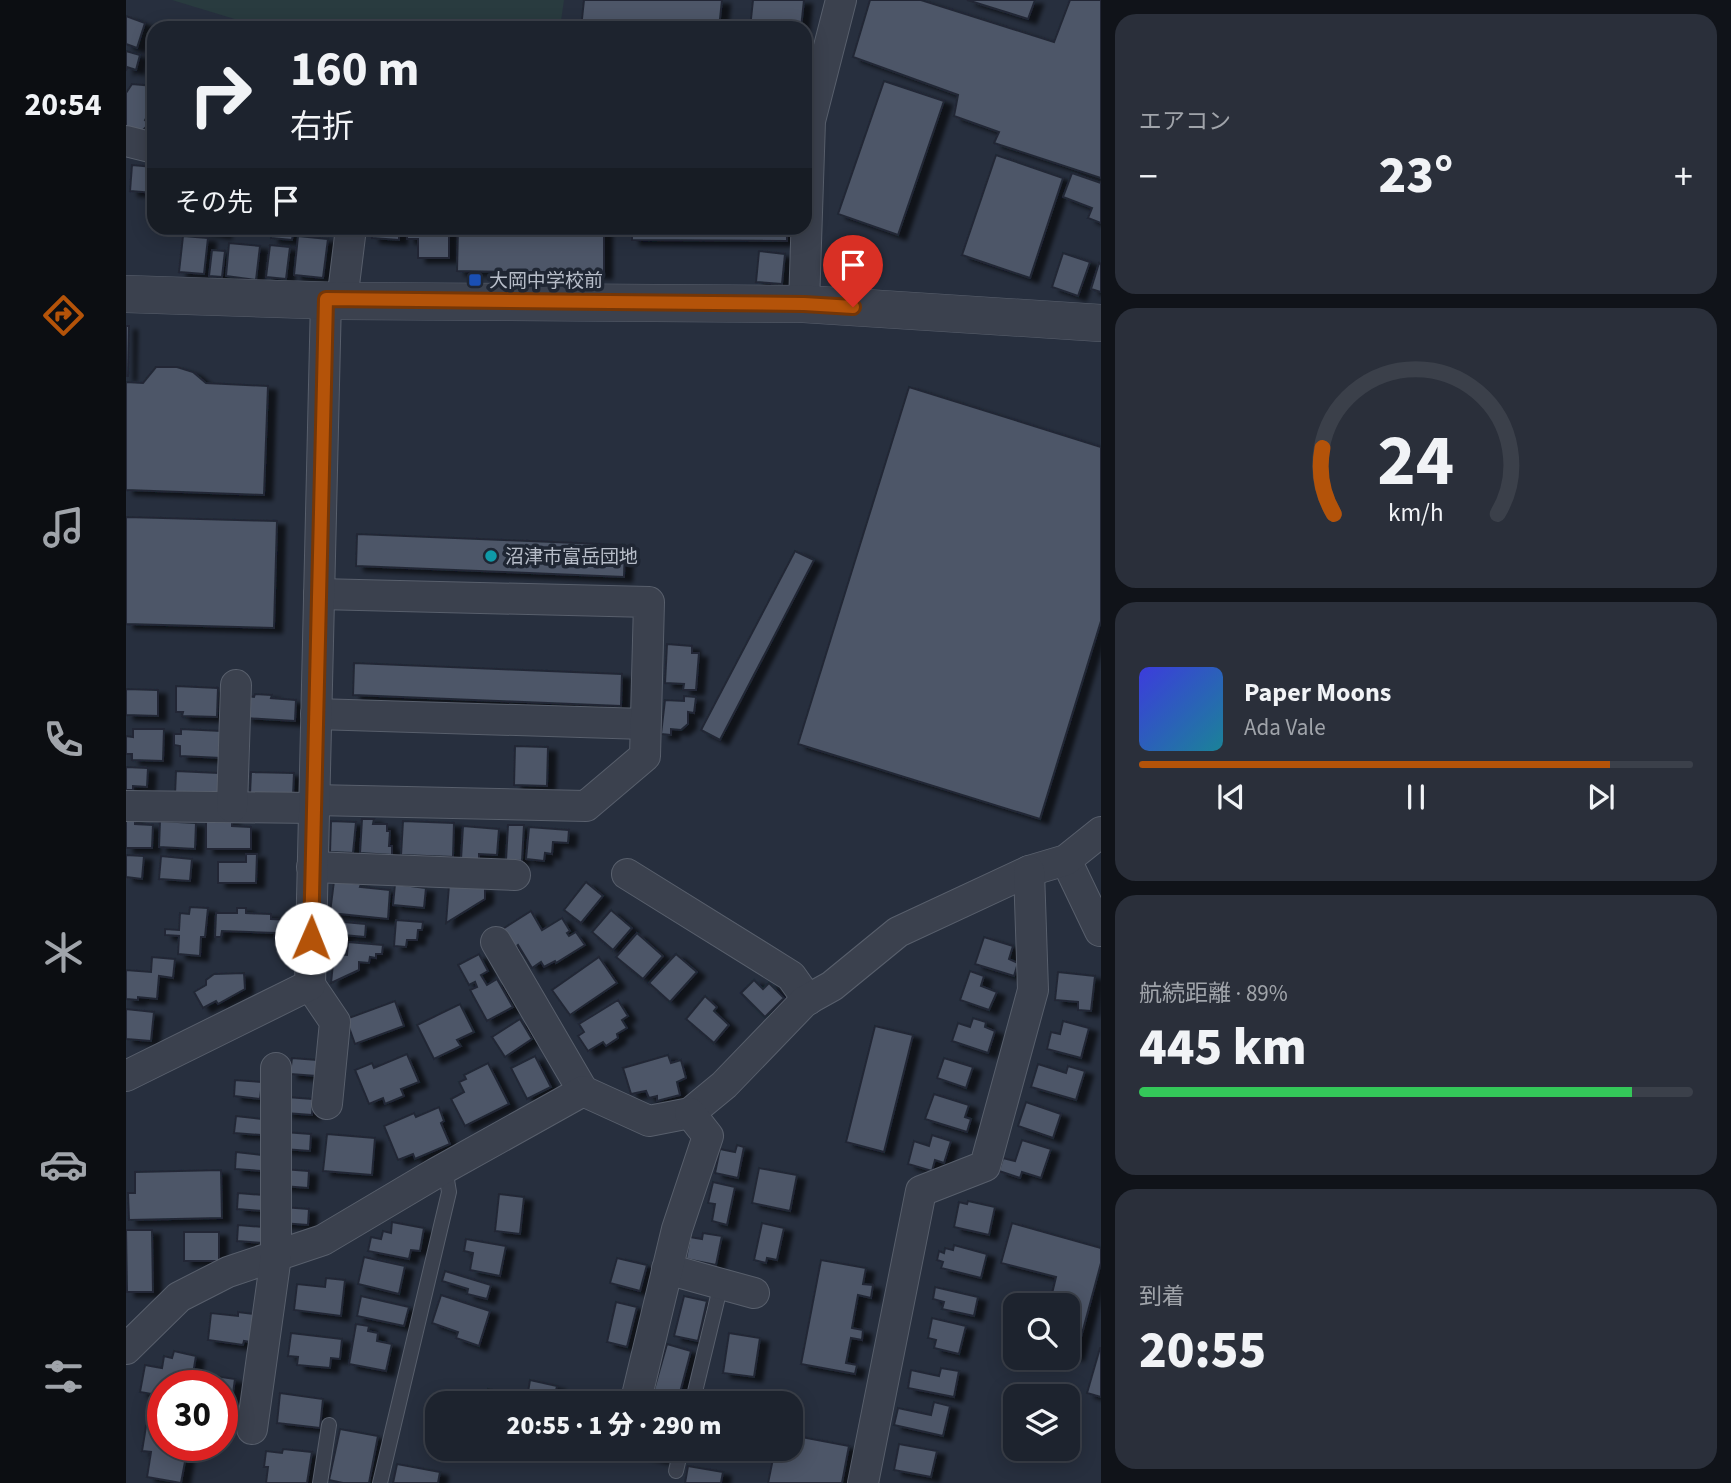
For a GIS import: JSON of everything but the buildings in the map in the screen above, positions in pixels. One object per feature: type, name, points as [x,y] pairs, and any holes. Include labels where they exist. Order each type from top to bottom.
[{"type":"street","points":[[812,113],[842,0]]},
{"type":"street","points":[[126,141],[147,146]]},
{"type":"street","points":[[327,1104],[335,1022],[310,985],[318,594],[334,300],[349,235]]},
{"type":"street","points":[[804,304],[806,235]]},
{"type":"street","points":[[126,294],[334,300],[804,304],[1101,323]]},
{"type":"street","points":[[126,806],[586,806],[645,756],[649,602],[318,594]]},
{"type":"street","points":[[232,807],[236,685]]},
{"type":"street","points":[[316,714],[645,724]]},
{"type":"street","points":[[496,942],[583,1091],[649,1121],[690,1113],[724,1085],[808,999],[832,986],[898,932],[1029,871],[1066,860],[1101,832]]},
{"type":"street","points":[[1066,860],[1100,931]]},
{"type":"street","points":[[312,867],[515,875]]},
{"type":"street","points":[[863,1483],[921,1191],[985,1166],[1033,990],[1029,871]]},
{"type":"street","points":[[627,874],[790,976],[808,999]]},
{"type":"street","points":[[126,1076],[310,985]]},
{"type":"street","points":[[252,1429],[276,1256],[276,1068]]},
{"type":"street","points":[[126,1349],[179,1297],[228,1272],[323,1240],[583,1091]]},
{"type":"street","points":[[638,1391],[677,1229],[708,1136],[690,1113]]},
{"type":"street","points":[[667,1269],[754,1293]]},
{"type":"lane","points":[[380,1483],[449,1192],[446,1168]]},
{"type":"lane","points":[[695,1391],[721,1284]]},
{"type":"lane","points":[[320,1483],[329,1425]]},
{"type":"lane","points":[[676,1471],[678,1461]]},
{"type":"shaded area","points":[[172,0],[564,0],[561,21],[241,21]]},
{"type":"place","name":"大岡中学校前","points":[[475,280]]},
{"type":"place","name":"沼津市富岳団地","points":[[491,556]]},
{"type":"route","points":[[311,938],[326,299],[804,304],[853,307]]}]
